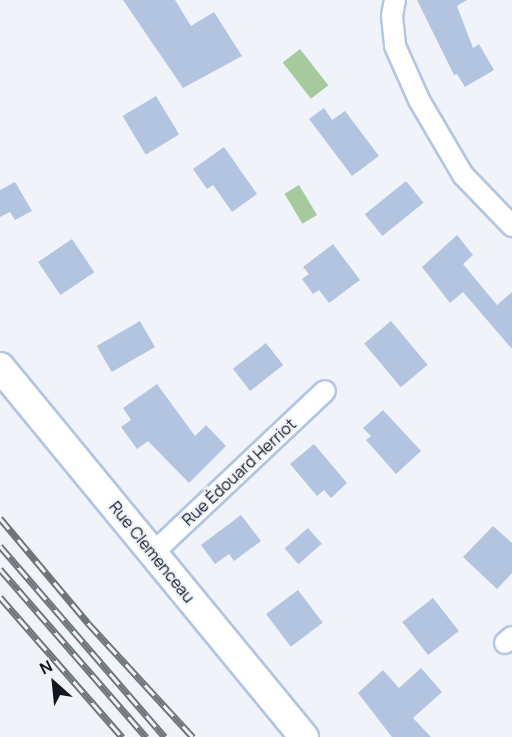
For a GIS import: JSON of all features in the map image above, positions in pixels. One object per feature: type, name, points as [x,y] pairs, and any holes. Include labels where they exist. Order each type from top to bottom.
[{"type":"street","points":[[395,0],[392,16],[395,46],[419,100],[463,175],[512,226]]},
{"type":"street","name":"Rue Clemenceau","points":[[0,367],[304,737]]},
{"type":"street","name":"Rue Édouard Herriot","points":[[153,553],[325,391]]},
{"type":"shaded area","points":[[300,49],[328,85],[311,99],[283,63]]},
{"type":"shaded area","points":[[299,185],[317,215],[302,224],[284,194]]},
{"type":"building","points":[[123,0],[175,0],[191,26],[214,12],[242,56],[183,88]]},
{"type":"building","points":[[417,0],[467,0],[457,6],[473,48],[479,44],[494,70],[465,87],[457,74],[454,75]]},
{"type":"building","points":[[156,96],[179,135],[146,155],[123,116]]},
{"type":"building","points":[[324,108],[332,120],[345,111],[379,156],[352,176],[309,119]]},
{"type":"building","points":[[224,147],[257,194],[232,212],[213,185],[207,189],[193,169]]},
{"type":"building","points":[[406,181],[424,203],[382,236],[365,214]]},
{"type":"building","points":[[15,182],[32,211],[15,220],[10,212],[0,217],[0,190]]},
{"type":"building","points":[[457,235],[473,255],[463,264],[497,305],[512,292],[512,349],[463,292],[450,303],[422,267]]},
{"type":"building","points":[[72,239],[94,272],[60,295],[38,262]]},
{"type":"building","points":[[333,244],[360,280],[329,303],[319,290],[313,294],[302,279],[309,274],[303,267]]},
{"type":"building","points":[[140,321],[155,347],[112,372],[97,346]]},
{"type":"building","points":[[391,321],[428,365],[401,387],[364,343]]},
{"type":"building","points":[[266,343],[283,365],[250,391],[233,369]]},
{"type":"building","points":[[157,384],[195,436],[206,425],[226,446],[189,483],[148,441],[137,449],[121,427],[131,420],[123,408]]},
{"type":"building","points":[[383,410],[421,451],[396,474],[366,440],[371,436],[363,428]]},
{"type":"building","points":[[314,444],[347,483],[331,498],[324,490],[317,496],[290,464]]},
{"type":"building","points":[[241,515],[261,541],[234,561],[229,554],[215,564],[201,545]]},
{"type":"building","points":[[493,526],[512,543],[512,573],[497,589],[463,557]]},
{"type":"building","points":[[308,528],[322,544],[298,564],[285,548]]},
{"type":"building","points":[[298,590],[323,623],[291,647],[266,614]]},
{"type":"building","points":[[433,598],[459,631],[428,655],[402,622]]},
{"type":"building","points":[[421,668],[442,692],[413,718],[431,737],[392,737],[358,693],[383,670],[399,688]]},
{"type":"railway","points":[[0,518],[88,623],[193,737]]},
{"type":"railway","points":[[0,546],[165,737]]},
{"type":"railway","points":[[0,569],[146,737]]},
{"type":"railway","points":[[0,597],[122,737]]}]
